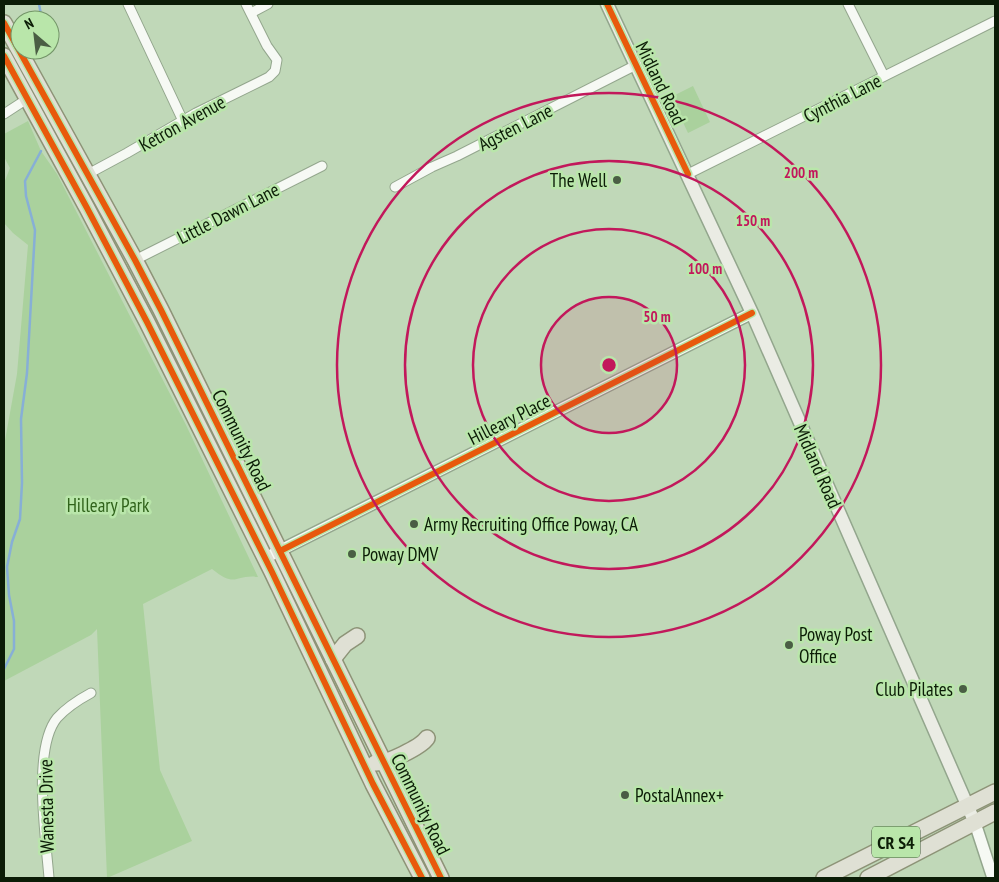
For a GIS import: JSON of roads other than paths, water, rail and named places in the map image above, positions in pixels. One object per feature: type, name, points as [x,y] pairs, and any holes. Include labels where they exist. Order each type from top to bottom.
[{"type":"main road","name":"Midland Road","points":[[608,4],[752,313],[975,823]]},
{"type":"main road","name":"Community Road","points":[[4,22],[161,310],[441,878]]},
{"type":"main road","name":"Community Road","points":[[4,56],[120,270],[265,559],[380,797],[422,878]]},
{"type":"main road","points":[[27,99],[32,98],[38,102],[58,134],[69,140]]},
{"type":"main road","points":[[45,132],[62,147],[78,174],[88,174]]},
{"type":"main road","points":[[88,208],[104,222],[126,262],[129,264],[135,260]]},
{"type":"main road","points":[[120,270],[133,280],[151,314],[161,310]]},
{"type":"main road","points":[[333,659],[345,644],[357,636]]},
{"type":"main road","points":[[317,666],[341,699],[372,761],[378,764],[384,762],[422,744],[427,738],[415,738],[400,745],[389,747],[375,743]]},
{"type":"main road","name":"CR S4","points":[[824,878],[995,792]]},
{"type":"main road","points":[[380,797],[385,794],[391,796],[410,831],[427,849]]},
{"type":"main road","name":"CR S4","points":[[868,878],[995,812]]},
{"type":"main road","points":[[406,848],[418,860],[429,878]]},
{"type":"street","points":[[128,4],[183,121]]},
{"type":"street","points":[[246,4],[251,13],[268,4]]},
{"type":"street","points":[[848,4],[884,76]]},
{"type":"street","name":"Ketron Avenue","points":[[88,174],[183,121],[269,77],[277,64],[275,56],[267,46],[251,13]]},
{"type":"street","name":"Cynthia Lane","points":[[688,174],[995,21]]},
{"type":"street","name":"Agsten Lane","points":[[395,187],[636,65]]},
{"type":"street","points":[[4,114],[27,99]]},
{"type":"street","name":"Little Dawn Lane","points":[[135,260],[322,166]]},
{"type":"street","name":"Hilleary Place","points":[[265,559],[752,313]]},
{"type":"street","name":"Wanesta Drive","points":[[48,878],[42,792],[46,741],[56,719],[74,702],[91,693]]},
{"type":"street","name":"Midland Road","points":[[975,823],[994,878]]},
{"type":"waterway","points":[[39,4],[40,10]]},
{"type":"waterway","points":[[4,669],[14,649],[14,621],[9,595],[7,567],[12,542],[20,519],[22,483],[21,419],[27,373],[35,230],[26,196],[25,181],[41,151]]},
{"type":"place","name":"The Well","points":[[617,180]]},
{"type":"place","name":"Army Recruiting Office Poway, CA","points":[[414,524]]},
{"type":"place","name":"Poway DMV","points":[[352,554]]},
{"type":"place","name":"Poway Post Office","points":[[789,645]]},
{"type":"place","name":"Club Pilates","points":[[963,689]]},
{"type":"place","name":"PostalAnnex+","points":[[625,795]]},
{"type":"park label","name":"Hilleary Park","points":[[108,505]]}]
